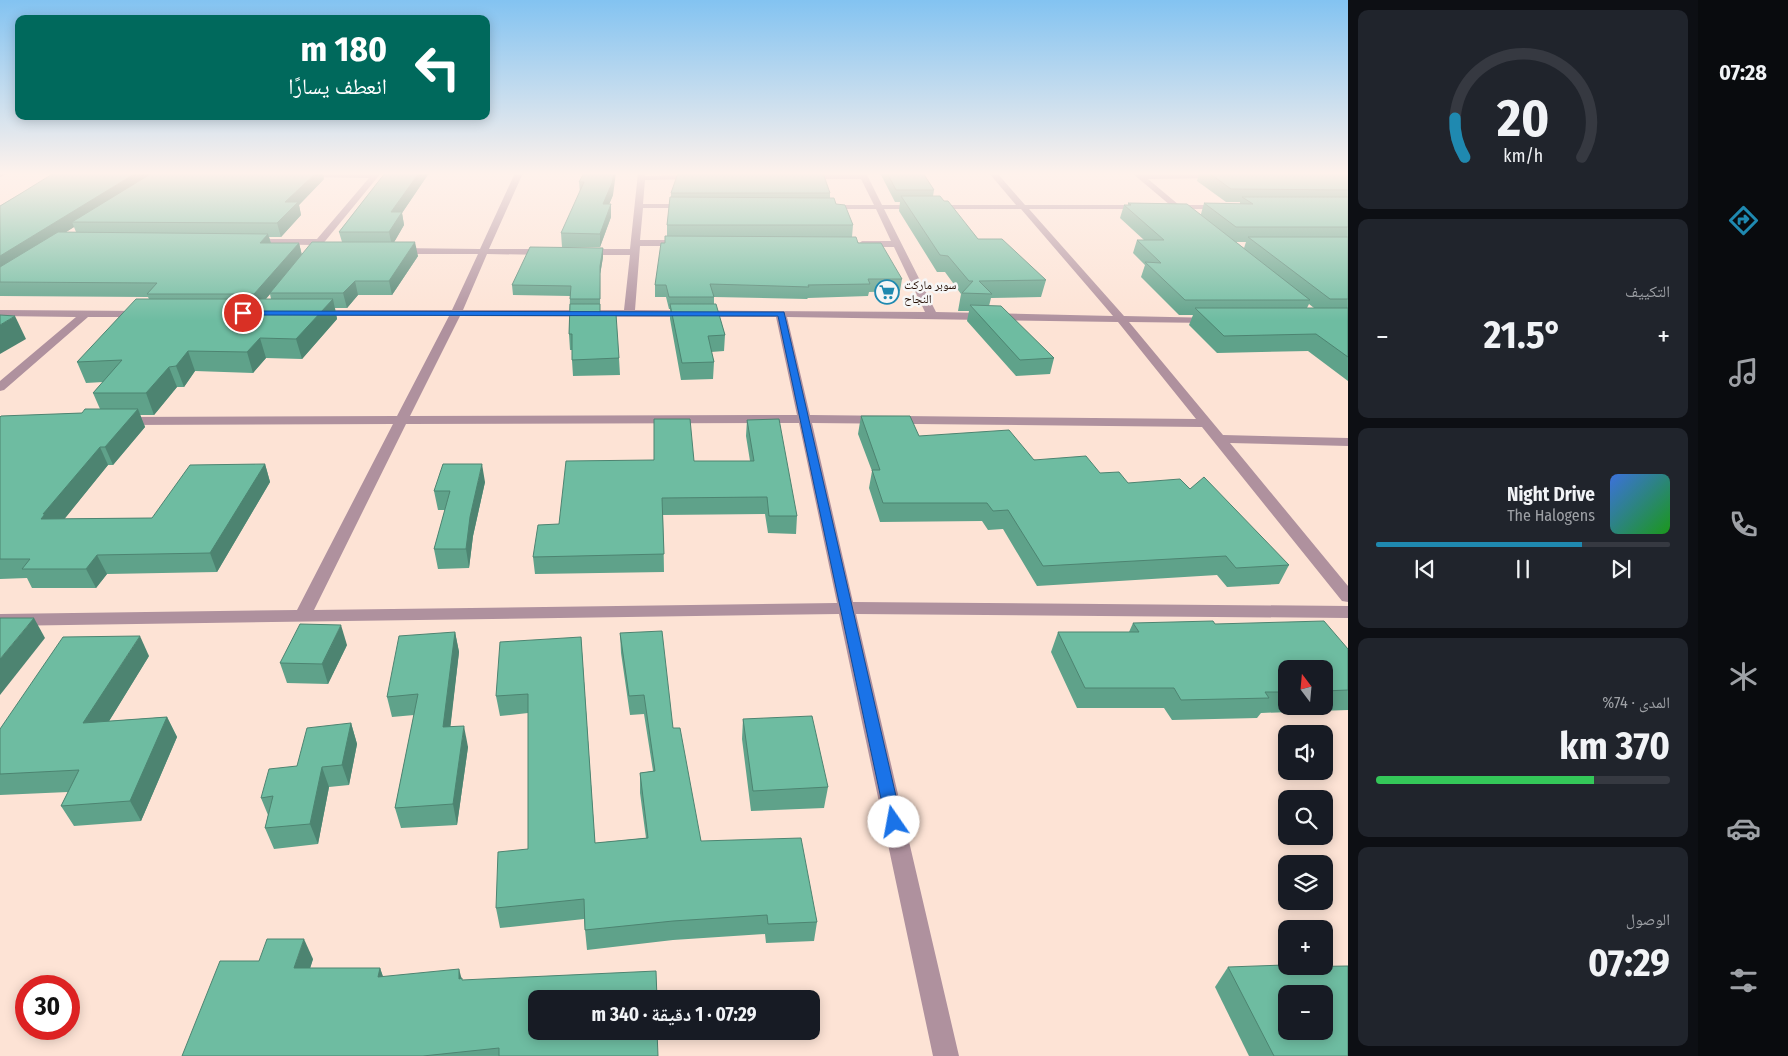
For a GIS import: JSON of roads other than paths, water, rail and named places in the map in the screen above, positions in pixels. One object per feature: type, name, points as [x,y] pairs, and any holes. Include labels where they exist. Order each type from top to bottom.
[{"type":"street","points":[[240,242],[316,250],[338,222]]},
{"type":"street","points":[[303,615],[456,313],[497,222]]},
{"type":"street","points":[[629,314],[637,222]]},
{"type":"street","points":[[886,222],[932,315]]},
{"type":"street","points":[[1036,222],[1122,320],[1348,597]]},
{"type":"street","points":[[384,251],[564,252],[694,243]]},
{"type":"street","points":[[849,244],[897,244]]},
{"type":"street","points":[[0,313],[154,314]]},
{"type":"street","points":[[301,313],[932,315],[1122,320],[1221,320]]},
{"type":"street","points":[[0,387],[85,314]]},
{"type":"street","points":[[781,314],[946,1056]]},
{"type":"street","points":[[108,421],[804,419],[1206,423]]},
{"type":"street","points":[[1219,439],[1348,442]]},
{"type":"street","points":[[0,620],[846,608],[1348,612]]},
{"type":"place","name":"سوبر ماركت النجاح","points":[[887,292]]}]
